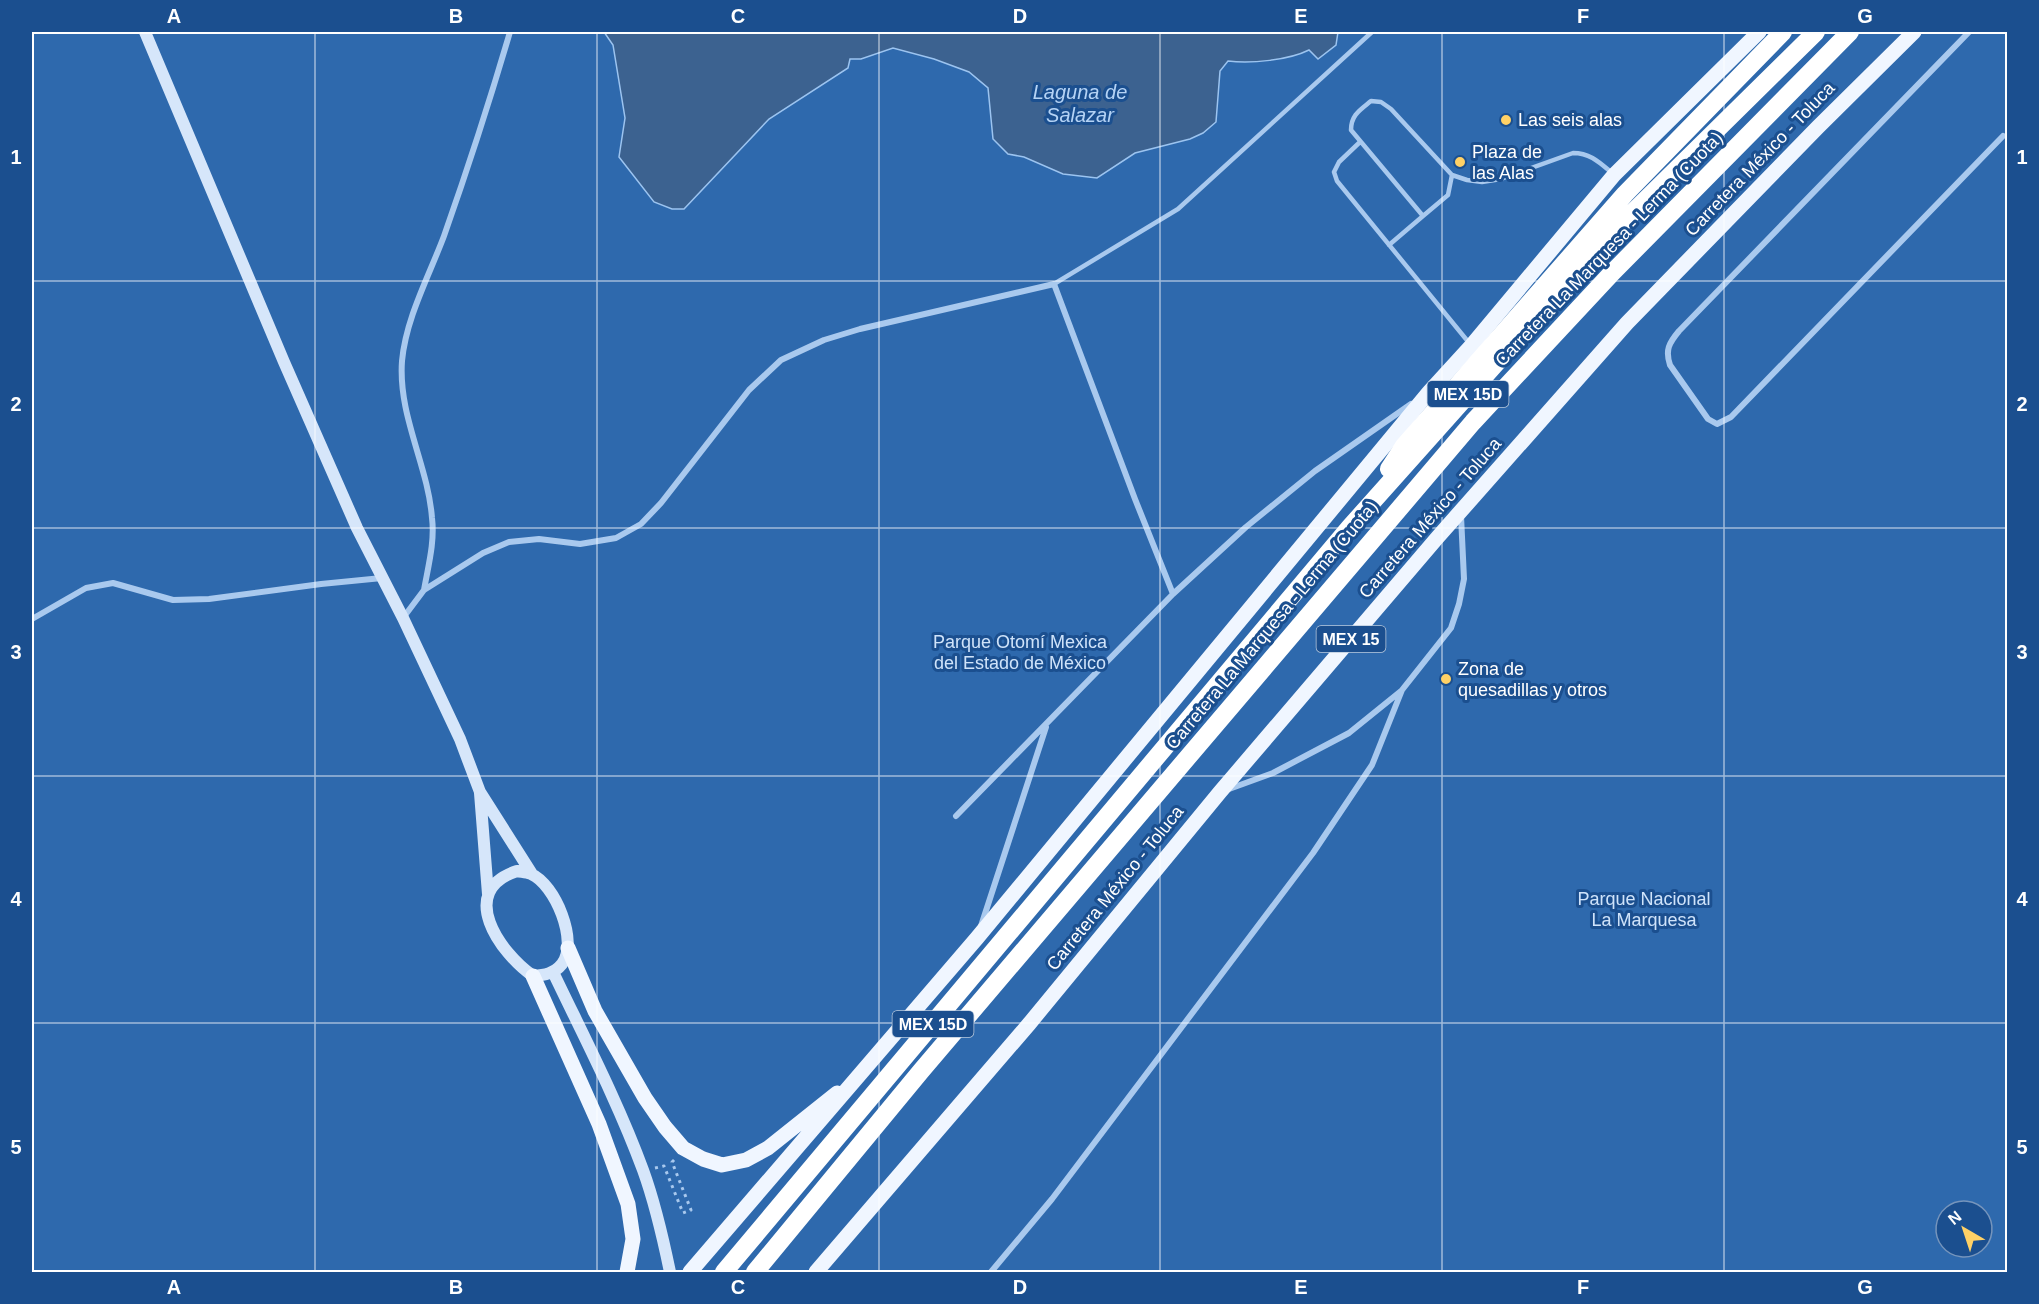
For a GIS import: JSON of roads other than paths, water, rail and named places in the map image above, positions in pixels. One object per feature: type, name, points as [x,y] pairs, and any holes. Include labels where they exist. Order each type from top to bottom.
[{"type":"highway","points":[[1349,528],[1404,446],[1514,320],[1625,194],[1783,32]]},
{"type":"highway","name":"Carretera La Marquesa - Lerma (Cuota)","points":[[724,1272],[1349,528],[1617,228],[1816,32]]},
{"type":"highway","name":"Carretera La Marquesa - Lerma (Cuota)","points":[[755,1272],[921,1071],[1473,422],[1610,275],[1850,32]]},
{"type":"main road","points":[[145,32],[284,362],[357,528],[403,618],[460,739],[480,792],[532,874],[556,900],[566,930],[568,948],[596,1011],[645,1098],[665,1127],[683,1148],[703,1159],[722,1165],[746,1160],[768,1148],[865,1071]]},
{"type":"main road","points":[[690,1272],[865,1071],[1429,392],[1471,346],[1614,175],[1759,32]]},
{"type":"main road","name":"Carretera México - Toluca","points":[[816,1272],[1029,1024],[1220,792],[1627,323],[1914,32]]},
{"type":"main road","points":[[480,792],[488,894],[487,912],[493,932],[516,965],[533,976],[599,1124],[628,1204],[633,1239],[627,1272]]},
{"type":"main road","points":[[488,894],[505,875],[517,871],[532,874]]},
{"type":"main road","points":[[533,976],[553,972],[563,963],[568,948]]},
{"type":"main road","points":[[553,972],[622,1116],[644,1172],[660,1226],[670,1272]]},
{"type":"main road","points":[[825,1272],[834,1250]]},
{"type":"street","points":[[424,590],[432,545],[432,518],[403,391],[402,361],[410,324],[444,235],[510,32]]},
{"type":"street","points":[[1969,32],[1668,345],[1667,355],[1670,365],[1708,419],[1717,424],[1731,417],[2003,136]]},
{"type":"street","points":[[403,618],[424,590],[483,553],[509,542],[540,538],[580,544],[616,538],[640,524],[661,502],[749,390],[781,360],[824,340],[860,329],[1054,284],[1173,594]]},
{"type":"street","points":[[956,816],[1173,594],[1246,527],[1315,471],[1429,392]]},
{"type":"street","points":[[1220,792],[1273,773],[1310,755],[1349,733],[1402,690],[1451,628],[1459,604],[1464,579],[1461,512]]},
{"type":"street","points":[[32,619],[86,588],[113,583],[173,600],[209,599],[382,578]]},
{"type":"street","points":[[991,1272],[1052,1199],[1313,852],[1372,765],[1402,690]]},
{"type":"street","points":[[977,938],[1047,724]]},
{"type":"lane","points":[[1054,284],[1178,209],[1372,32]]},
{"type":"lane","points":[[1423,216],[1351,130],[1351,122],[1356,113],[1371,101],[1381,102],[1391,109],[1452,175],[1467,180],[1482,182],[1501,179],[1573,153],[1594,157],[1614,175]]},
{"type":"lane","points":[[1360,142],[1339,162],[1334,172],[1337,181],[1471,346]]},
{"type":"lane","points":[[1389,245],[1448,195],[1452,175]]},
{"type":"water","name":"Laguna de Salazar","points":[[604,32],[1338,32],[1336,45],[1318,59],[1309,50],[1270,60],[1228,61],[1220,71],[1216,122],[1203,133],[1190,139],[1135,153],[1097,178],[1063,174],[1024,157],[1008,154],[993,139],[988,88],[969,72],[934,59],[893,48],[861,59],[850,59],[848,68],[769,119],[684,209],[672,209],[654,202],[619,157],[625,118],[613,45]]},
{"type":"place","name":"Las seis alas","points":[[1506,120]]},
{"type":"place","name":"Plaza de las Alas","points":[[1460,162]]},
{"type":"place","name":"Zona de quesadillas y otros","points":[[1446,679]]},
{"type":"park label","name":"Parque Otomí Mexica del Estado de México","points":[[1020,652]]},
{"type":"park label","name":"Parque Nacional La Marquesa","points":[[1644,909]]}]
